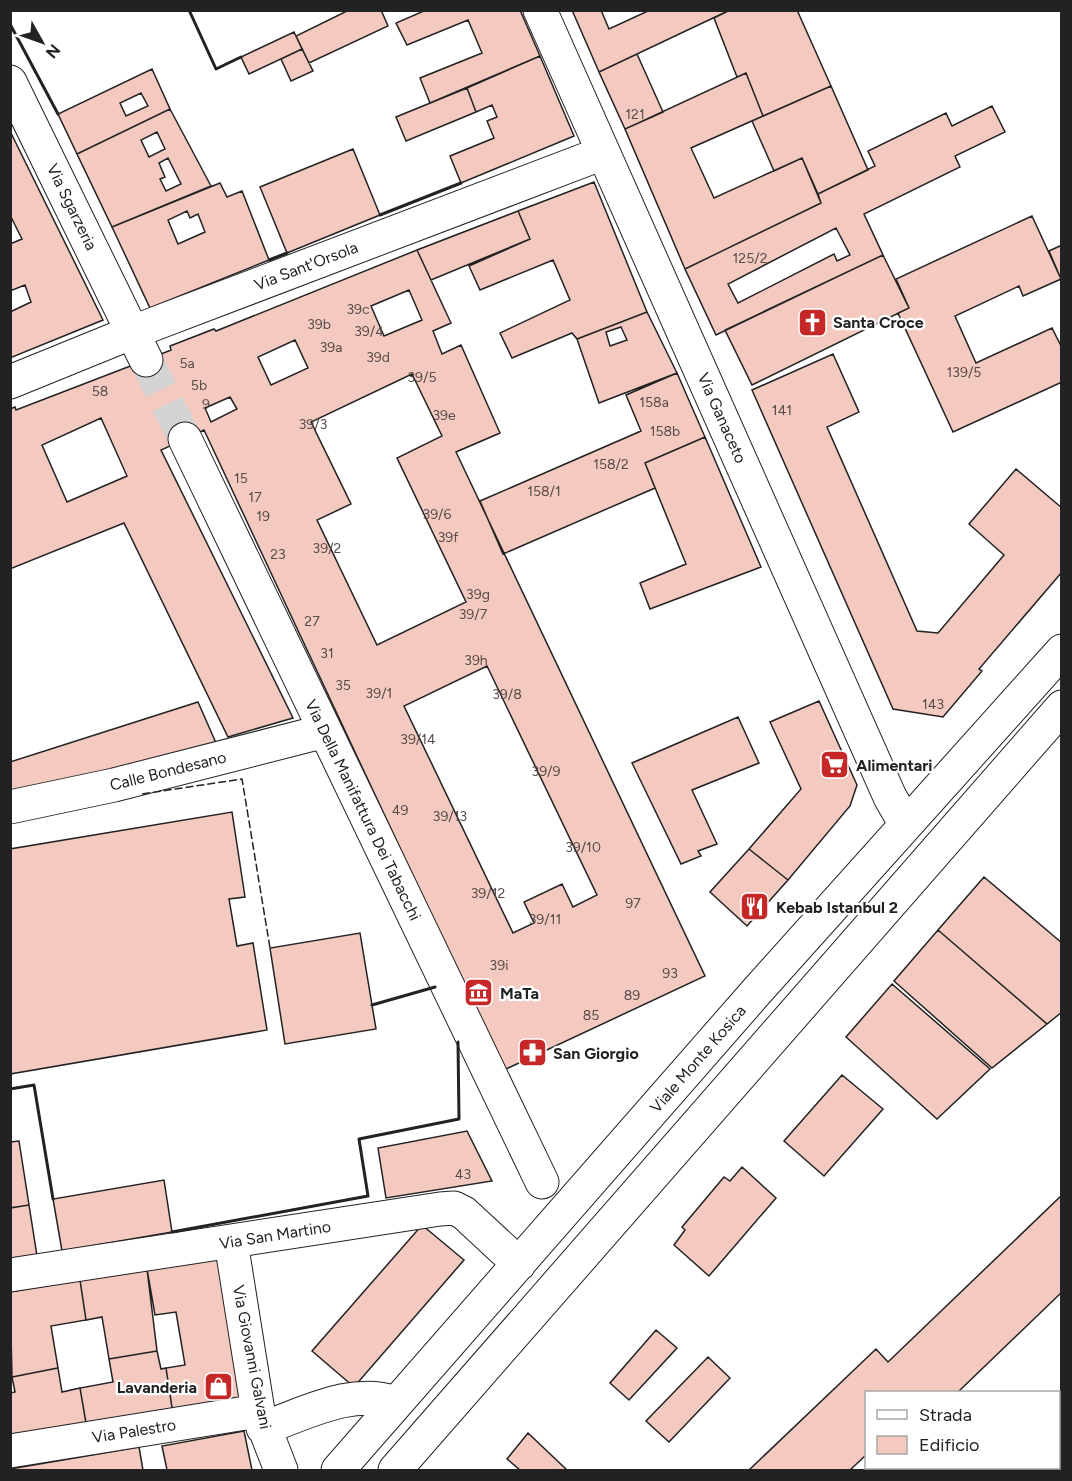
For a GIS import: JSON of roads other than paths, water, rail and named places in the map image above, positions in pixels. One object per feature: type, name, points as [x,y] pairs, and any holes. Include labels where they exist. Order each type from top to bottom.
[{"type":"street","name":"Via Ganaceto","points":[[540,10],[890,797],[906,825]]},
{"type":"street","name":"Via Sgarzeria","points":[[10,82],[140,346]]},
{"type":"street","name":"Via Sant'Orsola","points":[[10,382],[140,346],[603,153]]},
{"type":"street","name":"Via Della Manifattura Dei Tabacchi","points":[[185,439],[542,1182]]},
{"type":"street","name":"Viale Monte Kosica","points":[[338,1470],[1062,651]]},
{"type":"street","points":[[395,1470],[1062,707]]},
{"type":"street","name":"Calle Bondesano","points":[[10,807],[222,758],[325,730]]},
{"type":"street","name":"Via San Martino","points":[[10,1275],[454,1208],[471,1218],[519,1264]]},
{"type":"street","name":"Via Giovanni Galvani","points":[[231,1242],[261,1420],[281,1470]]},
{"type":"street","name":"Via Palestro","points":[[10,1451],[261,1420],[354,1397],[383,1398],[396,1403]]},
{"type":"tunnel","points":[[146,360],[185,439]]},
{"type":"place","name":"Santa Croce","points":[[812,322]]},
{"type":"place","name":"Alimentari","points":[[835,765]]},
{"type":"place","name":"Kebab Istanbul 2","points":[[755,907]]},
{"type":"place","name":"MaTa","points":[[479,993]]},
{"type":"place","name":"San Giorgio","points":[[532,1053]]},
{"type":"place","name":"Lavanderia","points":[[218,1387]]}]
